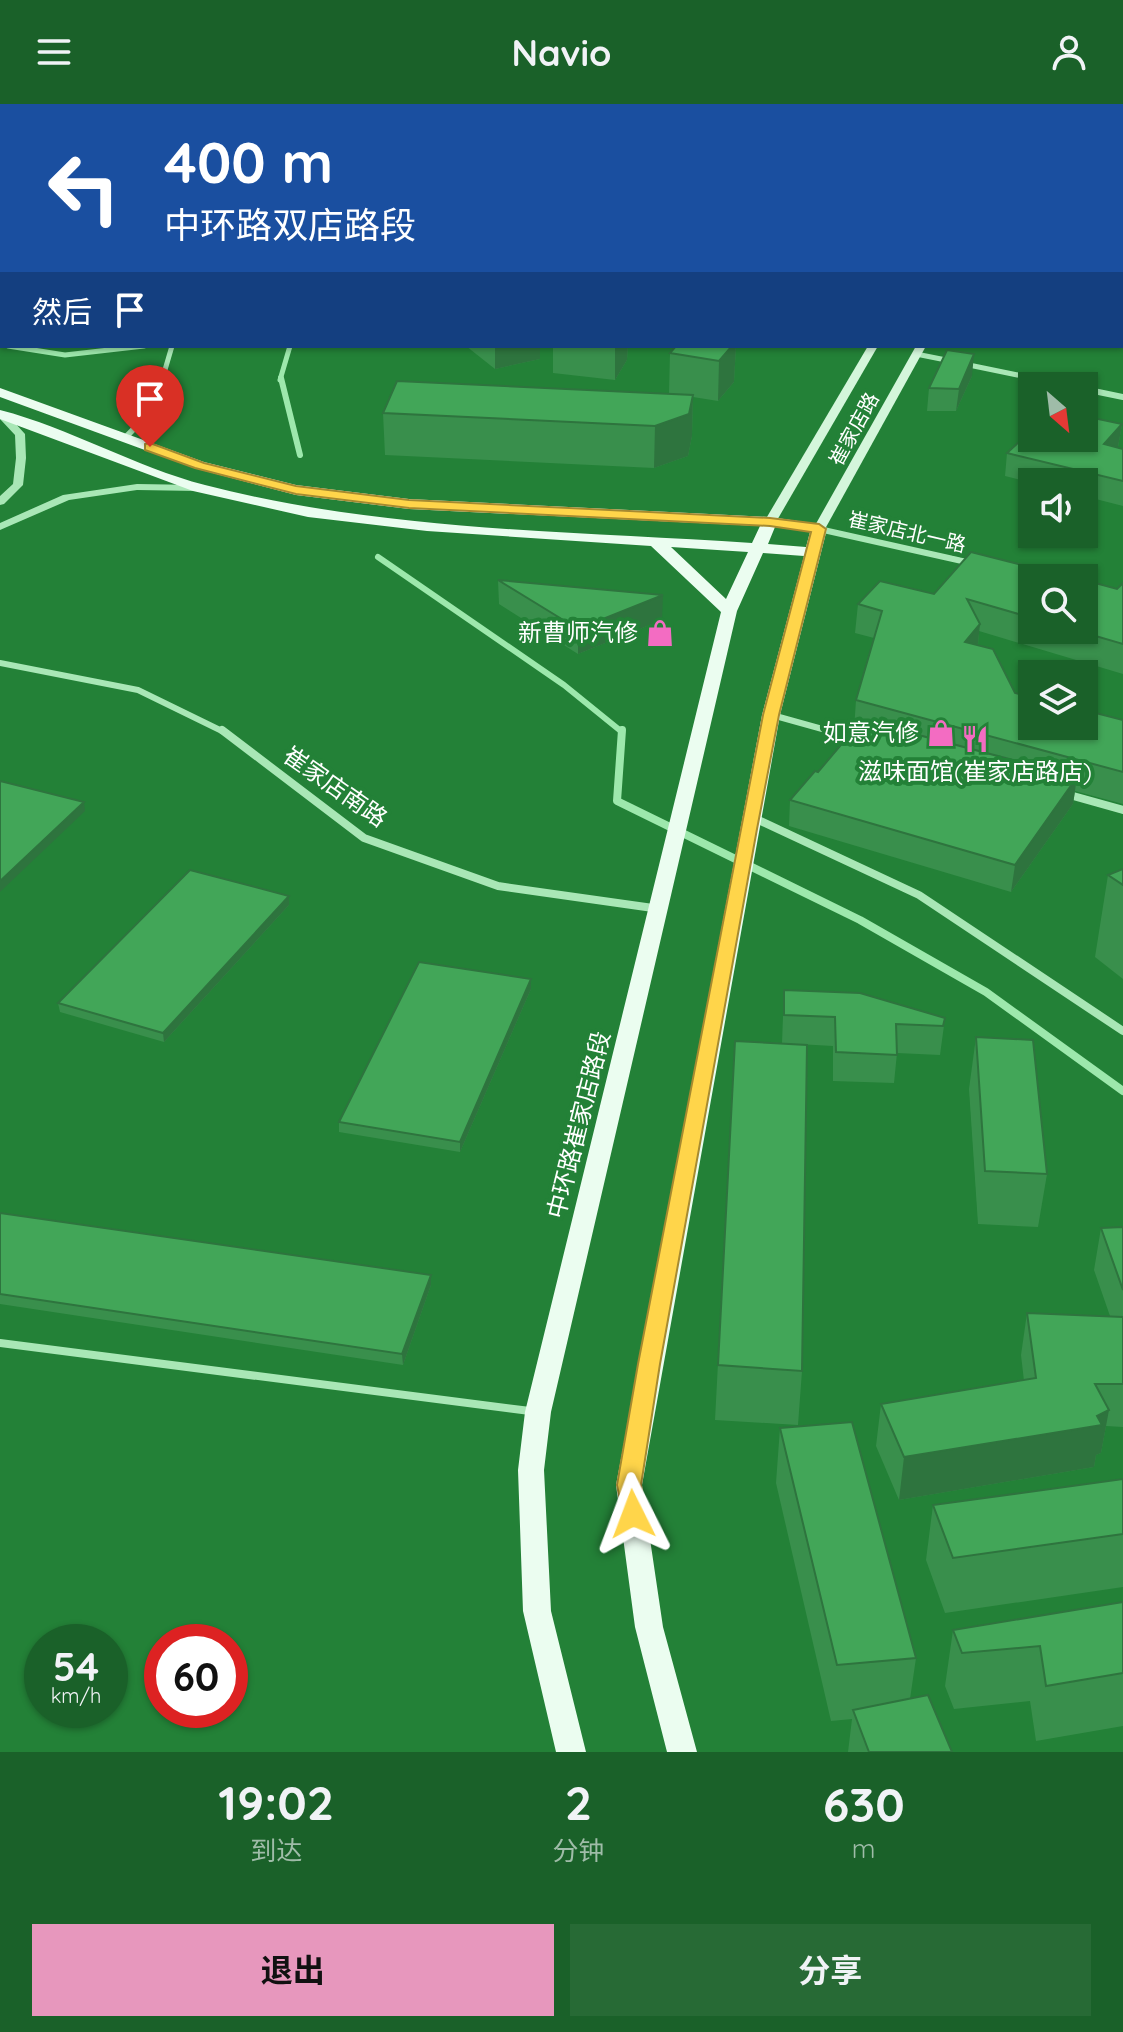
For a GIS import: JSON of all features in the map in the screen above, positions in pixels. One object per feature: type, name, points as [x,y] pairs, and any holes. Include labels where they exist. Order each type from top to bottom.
[{"type":"main road","name":"崔家店路","points":[[770,522],[872,348]]},
{"type":"main road","name":"崔家店路","points":[[819,529],[919,350]]},
{"type":"main road","points":[[0,392],[199,465],[296,490],[409,504],[770,522],[819,529],[771,715],[629,1485],[649,1627],[682,1752]]},
{"type":"main road","points":[[0,414],[198,488],[308,512],[427,526],[813,552]]},
{"type":"main road","name":"中环路崔家店路段","points":[[571,1752],[537,1611],[531,1470],[538,1412],[661,909],[729,611],[770,522]]},
{"type":"main road","points":[[655,541],[729,611]]},
{"type":"street","points":[[125,438],[153,409],[172,348]]},
{"type":"street","points":[[919,350],[1018,374]]},
{"type":"street","points":[[1098,392],[1123,397]]},
{"type":"street","points":[[0,414],[20,434],[21,458],[18,485],[0,502]]},
{"type":"street","points":[[0,527],[67,497],[137,487],[198,488]]},
{"type":"street","name":"崔家店北一路","points":[[819,529],[979,564]]},
{"type":"street","name":"崔家店南路","points":[[0,663],[138,690],[218,727],[364,838],[498,886],[661,909]]},
{"type":"street","points":[[771,715],[863,740]]},
{"type":"street","points":[[1062,793],[1123,810]]},
{"type":"street","points":[[750,823],[919,895],[1123,1031]]},
{"type":"lane","points":[[0,1343],[538,1412]]},
{"type":"building","points":[[674,348],[730,348],[719,361],[670,353]]},
{"type":"building","points":[[947,350],[974,354],[959,389],[929,388]]},
{"type":"building","points":[[397,381],[693,395],[689,414],[655,426],[383,413]]},
{"type":"building","points":[[1098,419],[1122,424],[1104,444],[1123,449],[1123,481],[1098,475],[1098,468],[1069,468],[1007,453],[1018,443],[1018,452],[1098,452]]},
{"type":"building","points":[[971,552],[1019,564],[1018,614],[967,599],[980,624],[965,642],[993,649],[1018,694],[1018,740],[1098,740],[1098,714],[1123,720],[1123,772],[856,700],[882,611],[858,604],[880,581],[934,594]]},
{"type":"building","points":[[498,580],[663,595],[578,629]]},
{"type":"building","points":[[1123,583],[1123,644],[1098,637],[1098,584],[1117,589]]},
{"type":"building","points":[[862,720],[1077,777],[1015,865],[790,800]]},
{"type":"building","points":[[0,781],[84,802],[0,881]]},
{"type":"building","points":[[1123,869],[1123,885],[1108,875]]},
{"type":"building","points":[[190,870],[289,896],[163,1033],[58,1003]]},
{"type":"building","points":[[419,962],[531,979],[460,1142],[339,1122]]},
{"type":"building","points":[[784,990],[860,993],[945,1018],[943,1026],[896,1024],[897,1055],[836,1052],[835,1017],[784,1015]]},
{"type":"building","points":[[976,1037],[1033,1040],[1047,1174],[985,1171]]},
{"type":"building","points":[[735,1041],[807,1045],[802,1371],[718,1365]]},
{"type":"building","points":[[0,1213],[431,1275],[402,1354],[0,1294]]},
{"type":"building","points":[[1123,1227],[1123,1290],[1101,1228]]},
{"type":"building","points":[[1027,1313],[1123,1317],[1123,1384],[1095,1384],[1109,1410],[1097,1416],[1102,1425],[904,1457],[881,1404],[1036,1378]]},
{"type":"building","points":[[852,1422],[916,1658],[837,1665],[780,1428]]},
{"type":"building","points":[[1123,1479],[1123,1534],[953,1558],[933,1505]]},
{"type":"building","points":[[1123,1602],[1123,1673],[1046,1686],[1040,1646],[962,1653],[953,1630]]},
{"type":"building","points":[[928,1695],[952,1752],[869,1752],[853,1710]]},
{"type":"waterway","points":[[21,348],[65,355],[126,348]]},
{"type":"waterway","points":[[280,380],[289,348]]},
{"type":"waterway","points":[[281,378],[300,455]]},
{"type":"waterway","points":[[378,557],[564,685],[622,732]]},
{"type":"waterway","points":[[622,732],[617,801],[860,920],[986,992],[1123,1091]]},
{"type":"place","name":"新曹师汽修","points":[[660,633]]},
{"type":"place","name":"如意汽修","points":[[941,733]]},
{"type":"place","name":"滋味面馆(崔家店路店)","points":[[975,739]]},
{"type":"route","points":[[150,447],[199,465],[296,490],[409,504],[770,522],[819,529],[771,715],[749,829],[649,1364],[629,1485],[633,1514]]}]
